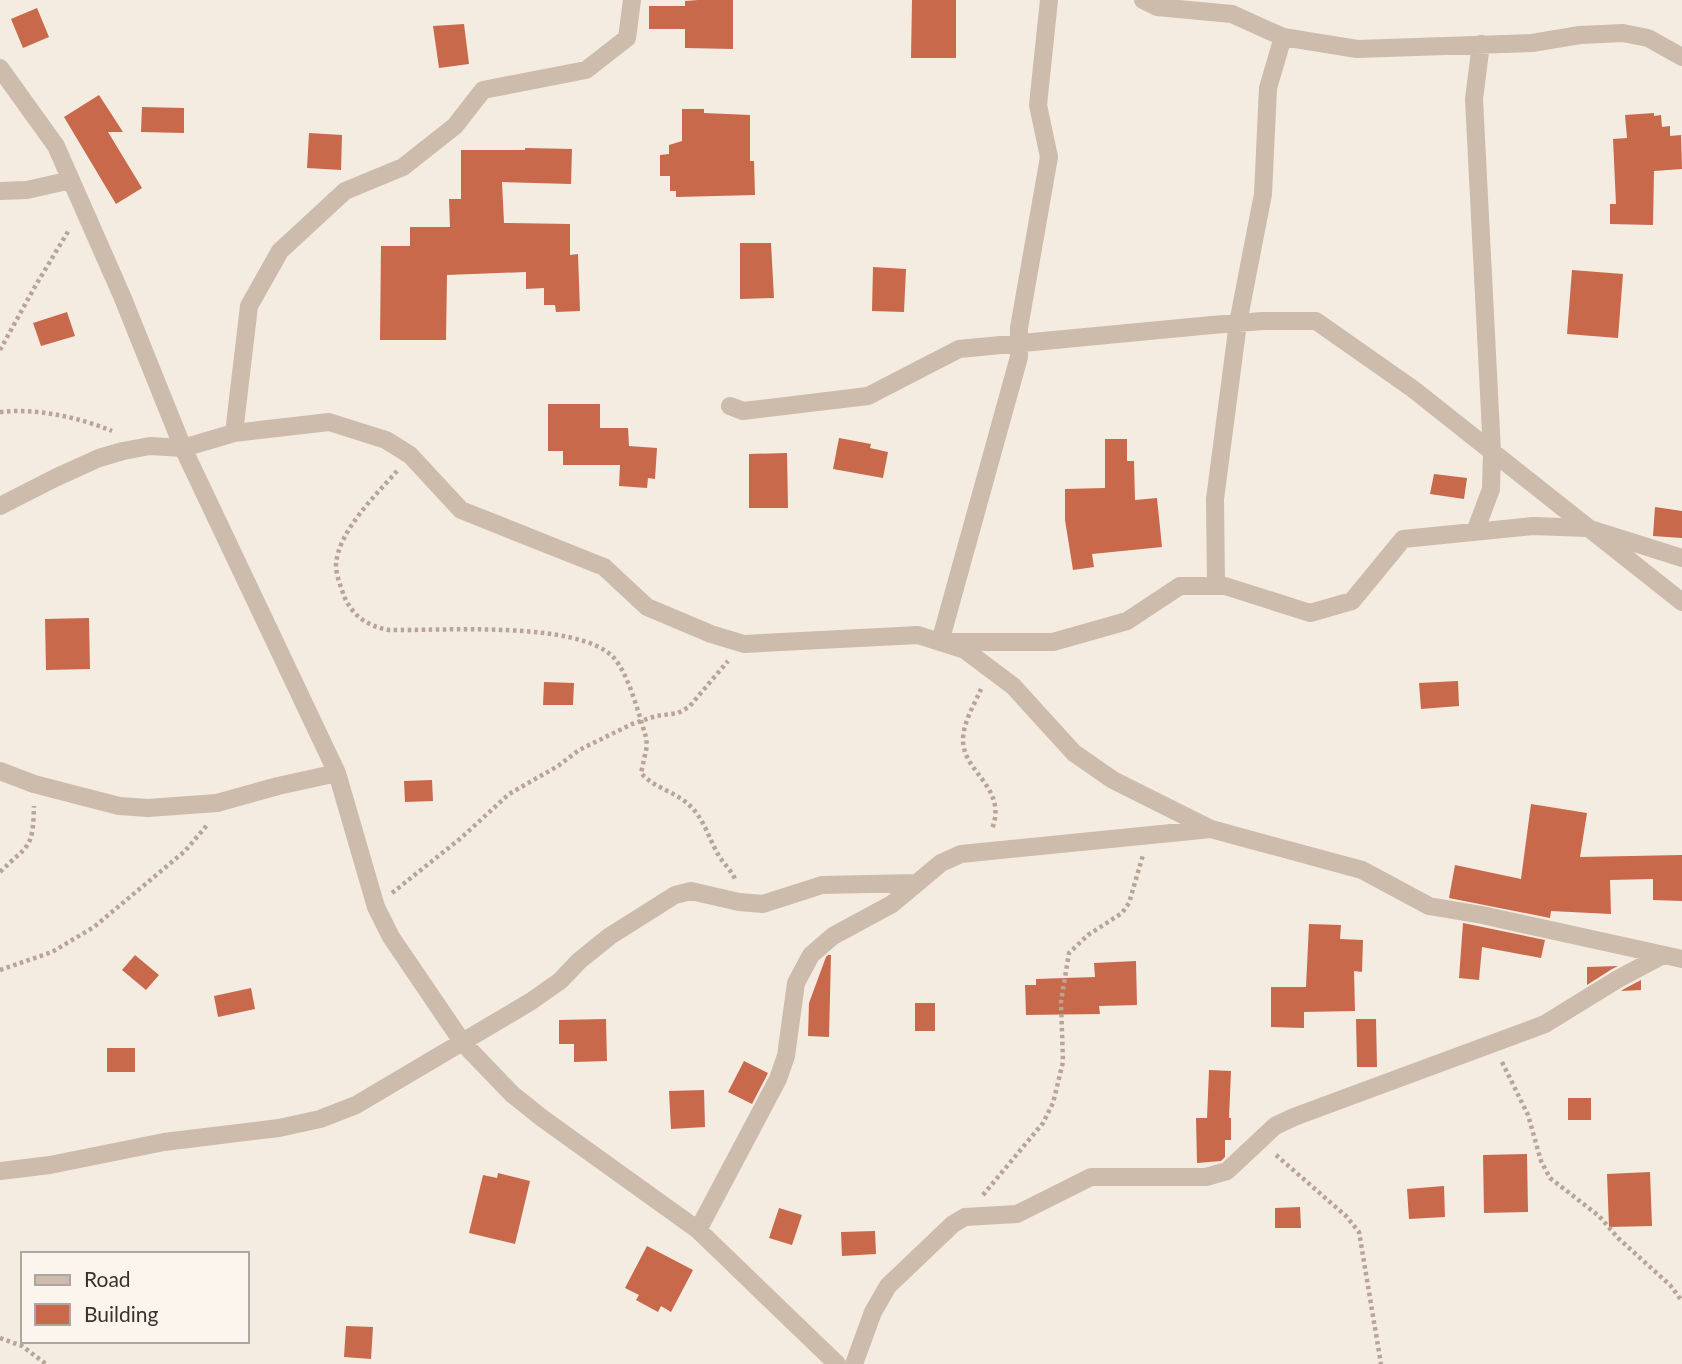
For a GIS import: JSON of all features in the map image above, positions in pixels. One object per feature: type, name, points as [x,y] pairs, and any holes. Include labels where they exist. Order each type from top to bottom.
[{"type":"street","points":[[234,433],[249,306],[280,251],[345,191],[403,167],[455,126],[483,90],[586,70],[627,38],[632,0]]},
{"type":"street","points":[[940,642],[1019,357],[1019,328],[1049,157],[1038,105],[1049,0]]},
{"type":"street","points":[[1143,0],[1157,7],[1232,14],[1283,37],[1357,49],[1532,43],[1580,35],[1623,33],[1647,38],[1682,57]]},
{"type":"street","points":[[1216,586],[1215,499],[1238,323],[1263,194],[1268,88],[1283,37]]},
{"type":"street","points":[[1475,532],[1491,489],[1492,452],[1474,99],[1481,44]]},
{"type":"street","points":[[0,68],[55,146],[71,180],[184,448],[337,773],[376,907],[391,937],[463,1043],[512,1094],[698,1230],[837,1364]]},
{"type":"street","points":[[0,191],[27,190],[71,180]]},
{"type":"street","points":[[730,406],[743,411],[868,396],[959,349],[1238,323],[1316,321],[1413,389],[1682,601]]},
{"type":"street","points":[[0,506],[111,454],[149,446],[184,448],[234,433],[329,422],[386,440],[410,455],[461,510],[604,567],[647,607],[711,635],[744,644],[918,635],[965,650],[1013,686],[1074,753],[1113,780],[1211,829],[1362,870],[1429,906],[1682,959]]},
{"type":"street","points":[[940,642],[1053,642],[1127,621],[1180,586],[1225,586],[1310,613],[1352,601],[1403,539],[1533,526],[1587,528],[1682,558]]},
{"type":"street","points":[[0,771],[34,784],[119,806],[148,808],[217,803],[337,773]]},
{"type":"street","points":[[698,1230],[778,1079],[786,1056],[796,983],[811,954],[832,936],[892,904],[941,863],[961,855],[1211,829]]},
{"type":"street","points":[[0,1171],[50,1165],[164,1142],[279,1128],[320,1119],[356,1105],[463,1043],[560,981],[579,961],[610,936],[675,895],[691,891],[750,904],[763,904],[821,885],[916,883]]},
{"type":"street","points":[[854,1364],[873,1312],[888,1286],[953,1224],[965,1217],[1017,1214],[1091,1177],[1206,1177],[1227,1171],[1275,1126],[1554,1019],[1662,955]]},
{"type":"path","points":[[0,350],[83,208]]},
{"type":"path","points":[[0,412],[16,410],[47,414],[113,431]]},
{"type":"path","points":[[410,455],[352,524],[339,553],[336,566],[340,585],[353,612],[373,626],[389,630],[508,631],[572,638],[595,645],[609,653],[621,668],[647,743],[641,773],[683,800],[697,813],[707,827],[719,857],[750,904]]},
{"type":"path","points":[[376,907],[461,838],[509,794],[558,766],[579,750],[641,721],[678,713],[689,707],[744,644]]},
{"type":"path","points":[[970,853],[988,836],[995,821],[996,811],[988,788],[969,759],[963,739],[969,716],[990,667]]},
{"type":"path","points":[[0,872],[23,853],[31,841],[34,784]]},
{"type":"path","points":[[0,970],[52,952],[112,914],[185,851],[209,824],[217,803]]},
{"type":"path","points":[[965,1217],[1050,1112],[1063,1062],[1061,1002],[1069,953],[1088,935],[1122,913],[1129,903],[1141,860],[1152,836]]},
{"type":"path","points":[[1492,1043],[1528,1115],[1541,1161],[1550,1178],[1600,1216],[1618,1238],[1670,1285],[1682,1301]]},
{"type":"path","points":[[1257,1142],[1284,1161],[1346,1216],[1359,1232],[1381,1364]]},
{"type":"path","points":[[0,1338],[22,1346],[46,1364]]},
{"type":"building","points":[[733,0],[733,49],[685,48],[685,29],[649,29],[649,6],[685,6],[685,1]]},
{"type":"building","points":[[912,0],[956,0],[956,58],[911,58]]},
{"type":"building","points":[[37,8],[49,37],[23,48],[11,19]]},
{"type":"building","points":[[464,24],[469,64],[439,68],[433,26]]},
{"type":"building","points":[[99,95],[123,132],[108,132],[142,188],[116,204],[64,117]]},
{"type":"building","points":[[142,107],[184,108],[184,133],[141,132]]},
{"type":"building","points":[[682,109],[750,115],[750,161],[754,161],[755,195],[676,197],[676,191],[670,191],[670,176],[660,176],[660,155],[669,154],[669,145],[682,141]]},
{"type":"building","points":[[1654,113],[1654,116],[1661,115],[1662,127],[1670,126],[1670,136],[1681,135],[1682,169],[1654,171],[1653,225],[1610,224],[1610,204],[1616,204],[1613,139],[1627,138],[1625,115]]},
{"type":"building","points":[[309,133],[342,135],[341,170],[307,168]]},
{"type":"building","points":[[572,149],[571,184],[502,182],[504,223],[570,224],[570,255],[578,254],[580,311],[556,312],[555,305],[544,305],[544,288],[526,289],[526,272],[447,275],[446,340],[380,340],[381,246],[410,246],[410,227],[450,227],[449,199],[461,199],[461,150]]},
{"type":"building","points":[[740,243],[771,243],[774,298],[740,299]]},
{"type":"building","points":[[873,267],[906,269],[904,312],[872,311]]},
{"type":"building","points":[[1572,270],[1623,274],[1618,338],[1567,334]]},
{"type":"building","points":[[67,312],[75,336],[41,346],[33,323]]},
{"type":"building","points":[[548,404],[600,404],[600,428],[628,428],[629,446],[657,448],[655,479],[648,478],[647,488],[619,486],[620,465],[563,465],[563,451],[548,451]]},
{"type":"building","points":[[839,438],[871,444],[870,448],[888,452],[883,478],[833,469]]},
{"type":"building","points":[[1105,439],[1127,439],[1127,461],[1134,461],[1135,500],[1157,498],[1162,547],[1092,554],[1094,567],[1073,570],[1065,520],[1065,489],[1105,488]]},
{"type":"building","points":[[787,453],[788,508],[749,508],[749,454]]},
{"type":"building","points":[[1434,474],[1467,478],[1464,499],[1430,494]]},
{"type":"building","points":[[1655,507],[1682,511],[1682,538],[1653,536]]},
{"type":"building","points":[[89,618],[90,669],[46,670],[45,619]]},
{"type":"building","points":[[1458,681],[1459,706],[1421,709],[1419,683]]},
{"type":"building","points":[[544,682],[574,683],[573,705],[543,705]]},
{"type":"building","points":[[432,780],[433,801],[405,802],[404,781]]},
{"type":"building","points":[[1531,804],[1587,813],[1580,857],[1682,855],[1682,901],[1653,900],[1653,879],[1610,880],[1611,914],[1551,911],[1550,918],[1449,898],[1455,865],[1521,879]]},
{"type":"building","points":[[1463,923],[1545,940],[1541,958],[1482,947],[1479,980],[1459,978]]},
{"type":"building","points":[[1309,924],[1341,925],[1340,939],[1363,940],[1362,972],[1354,971],[1355,1011],[1304,1012],[1304,1028],[1271,1027],[1271,987],[1306,987]]},
{"type":"building","points":[[135,955],[159,975],[146,990],[122,970]]},
{"type":"building","points":[[828,955],[831,955],[829,1037],[808,1036],[809,1003]]},
{"type":"building","points":[[1136,961],[1137,1005],[1099,1006],[1100,1014],[1026,1015],[1025,985],[1036,985],[1036,979],[1095,977],[1094,963]]},
{"type":"building","points":[[1618,966],[1612,969],[1587,985],[1587,967]]},
{"type":"building","points":[[1641,980],[1641,990],[1621,991],[1624,989]]},
{"type":"building","points":[[251,988],[255,1009],[218,1017],[214,996]]},
{"type":"building","points":[[915,1003],[935,1003],[935,1031],[915,1031]]},
{"type":"building","points":[[606,1019],[607,1061],[574,1062],[574,1044],[559,1044],[559,1020]]},
{"type":"building","points":[[1356,1019],[1376,1019],[1377,1067],[1357,1067]]},
{"type":"building","points":[[107,1048],[135,1048],[135,1072],[107,1072]]},
{"type":"building","points":[[744,1061],[768,1073],[752,1104],[728,1092]]},
{"type":"building","points":[[1209,1070],[1231,1071],[1231,1140],[1225,1140],[1225,1157],[1221,1161],[1197,1163],[1196,1118],[1207,1118]]},
{"type":"building","points":[[704,1090],[705,1127],[671,1129],[669,1091]]},
{"type":"building","points":[[1568,1098],[1591,1098],[1591,1120],[1568,1120]]},
{"type":"building","points":[[1527,1154],[1528,1212],[1484,1213],[1483,1155]]},
{"type":"building","points":[[1650,1172],[1652,1226],[1609,1227],[1607,1174]]},
{"type":"building","points":[[498,1173],[530,1181],[515,1244],[469,1233],[483,1175],[497,1178]]},
{"type":"building","points":[[1444,1186],[1445,1217],[1409,1219],[1407,1189]]},
{"type":"building","points":[[1300,1207],[1301,1228],[1275,1228],[1275,1208]]},
{"type":"building","points":[[779,1208],[802,1215],[792,1245],[769,1238]]},
{"type":"building","points":[[875,1231],[876,1254],[842,1256],[841,1232]]},
{"type":"building","points":[[647,1246],[693,1270],[671,1312],[661,1306],[658,1312],[636,1300],[639,1295],[625,1288]]},
{"type":"building","points":[[346,1326],[373,1327],[371,1359],[344,1357]]}]
